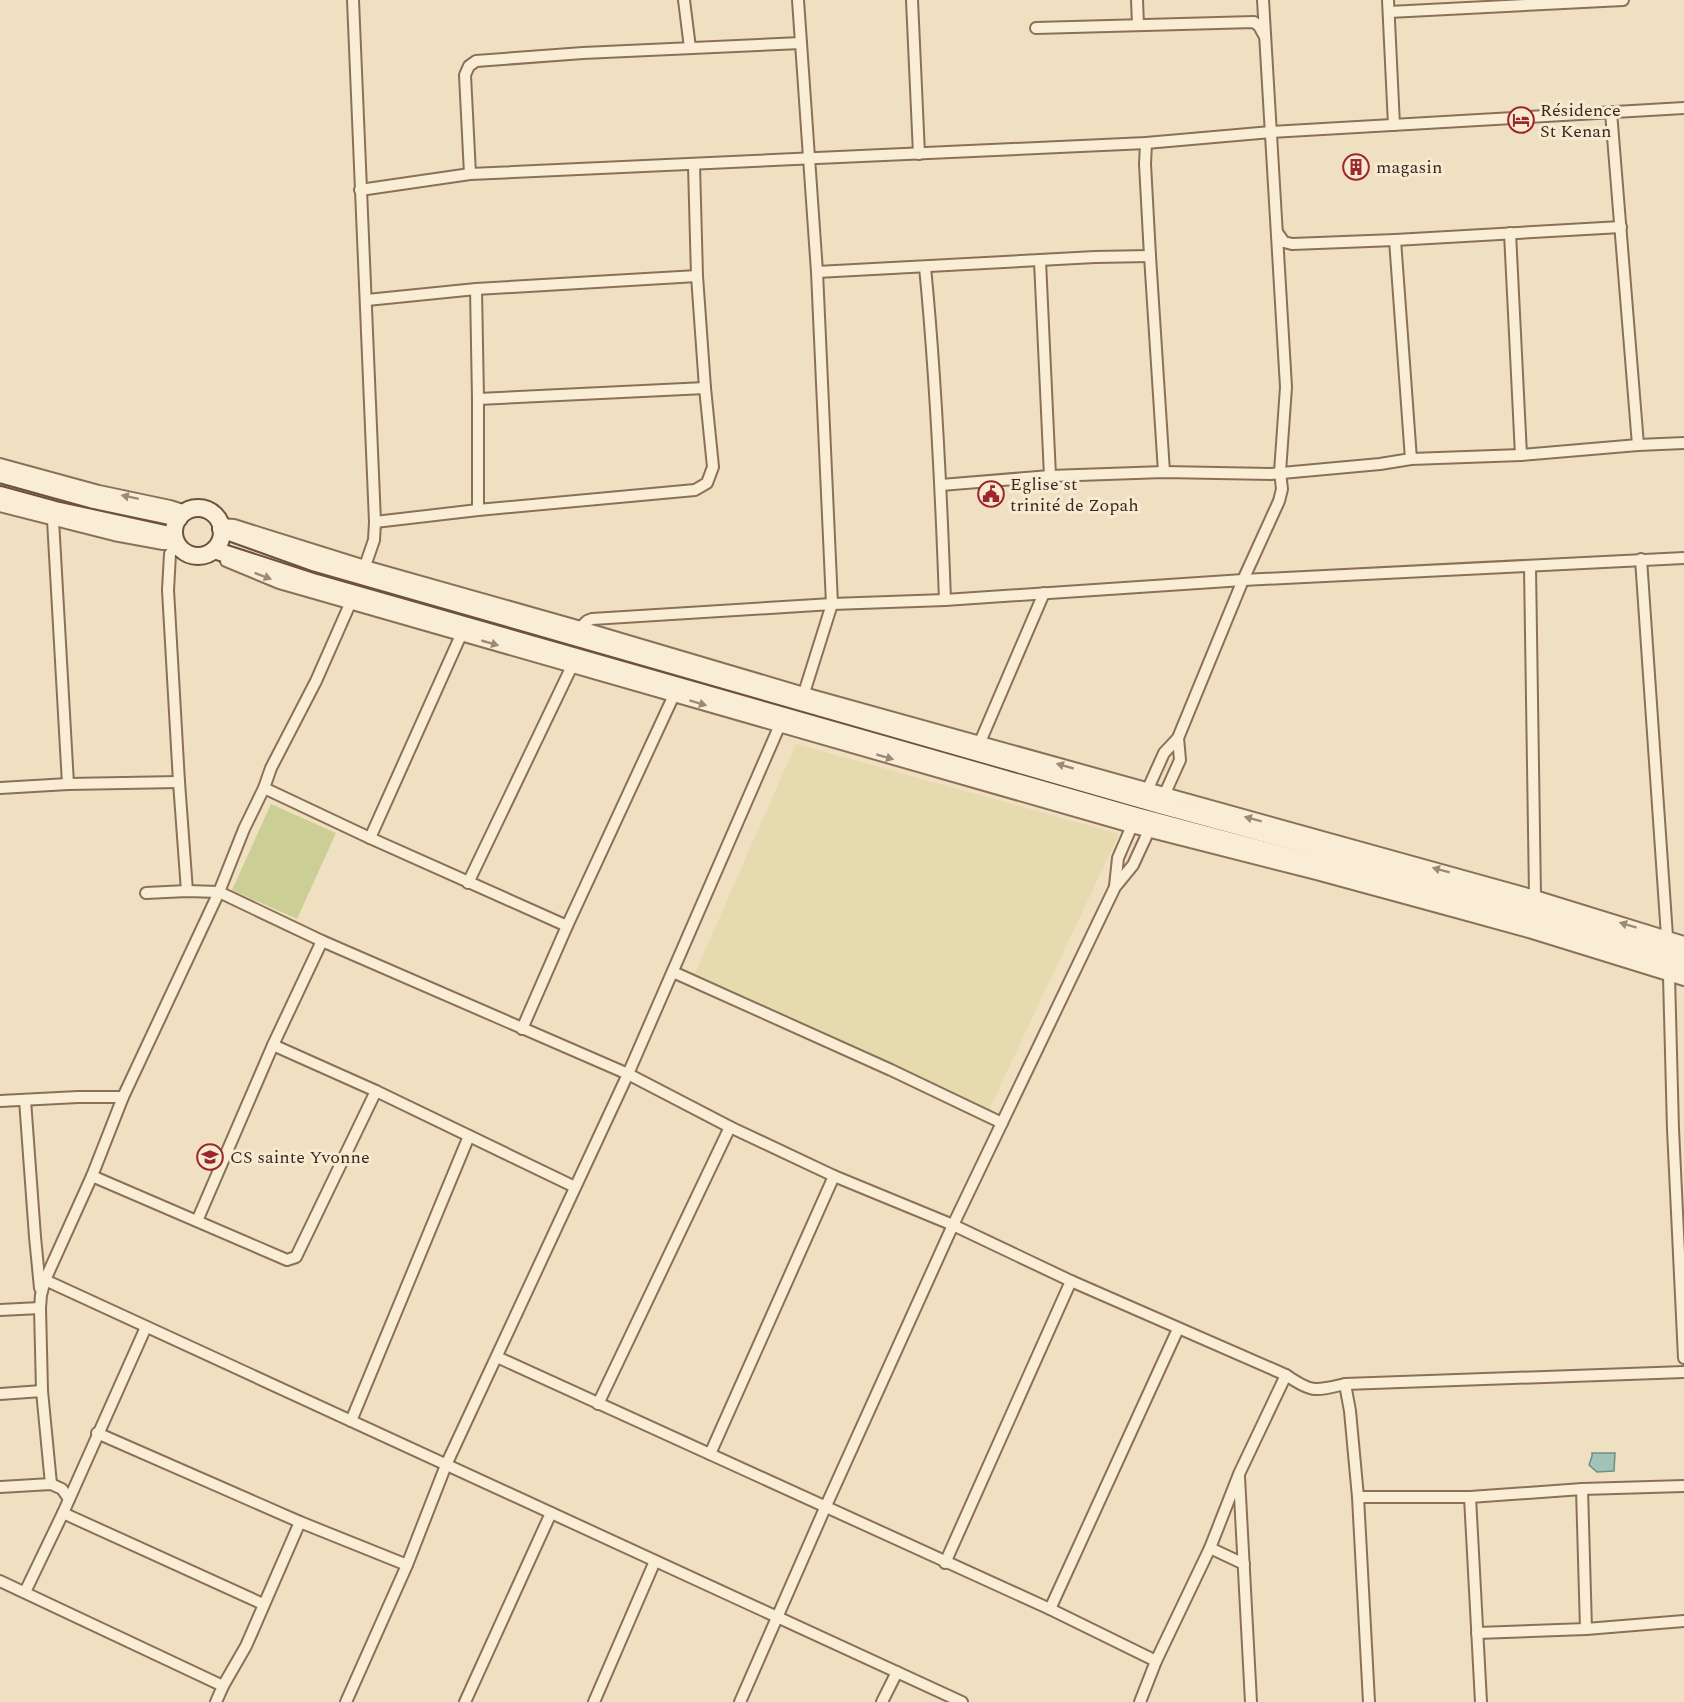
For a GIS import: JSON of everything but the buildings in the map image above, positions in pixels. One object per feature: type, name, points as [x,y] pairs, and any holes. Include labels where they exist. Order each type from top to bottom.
[{"type":"main road","points":[[0,474],[94,500],[182,515],[196,509],[206,510],[215,516],[221,527],[221,538],[212,552]]},
{"type":"main road","points":[[0,495],[175,540],[188,555],[199,556],[212,552],[1151,826],[1440,897],[1547,928],[1676,973]]},
{"type":"main road","points":[[175,540],[174,527],[182,515]]},
{"type":"main road","points":[[221,527],[313,562],[1146,794],[1525,905],[1684,955]]},
{"type":"street","points":[[353,0],[375,522],[374,540],[365,566]]},
{"type":"street","points":[[684,0],[690,48]]},
{"type":"street","points":[[798,0],[817,272],[832,604],[804,693]]},
{"type":"street","points":[[912,0],[919,154]]},
{"type":"street","points":[[1137,0],[1138,25]]},
{"type":"street","points":[[1115,887],[1118,858],[1164,753],[1178,738],[1279,501],[1282,489],[1280,472],[1286,387],[1263,0]]},
{"type":"street","points":[[1394,124],[1388,6],[1623,0]]},
{"type":"street","points":[[1036,28],[1254,22],[1266,38]]},
{"type":"street","points":[[470,174],[465,75],[469,66],[476,62],[583,53],[801,43]]},
{"type":"street","points":[[360,190],[470,174],[1146,143],[1271,132],[1684,108]]},
{"type":"street","points":[[1611,112],[1638,445]]},
{"type":"street","points":[[1146,143],[1150,256],[1164,472]]},
{"type":"street","points":[[375,522],[695,490],[707,483],[713,467],[697,276],[694,165]]},
{"type":"street","points":[[1277,232],[1284,242],[1292,244],[1621,227]]},
{"type":"street","points":[[1510,233],[1521,455]]},
{"type":"street","points":[[1395,240],[1411,459]]},
{"type":"street","points":[[817,272],[1040,261],[1095,256],[1150,256]]},
{"type":"street","points":[[1040,261],[1050,477]]},
{"type":"street","points":[[926,267],[941,485],[945,600]]},
{"type":"street","points":[[367,300],[476,290],[697,276]]},
{"type":"street","points":[[476,290],[478,510]]},
{"type":"street","points":[[478,399],[705,388]]},
{"type":"street","points":[[941,485],[1164,472],[1271,474],[1411,459],[1521,455],[1684,443]]},
{"type":"street","points":[[0,464],[99,491],[170,506],[182,515]]},
{"type":"street","points":[[0,506],[114,535],[164,544],[175,540]]},
{"type":"street","points":[[53,520],[68,784]]},
{"type":"street","points":[[221,527],[234,525],[365,566],[980,742],[1146,794]]},
{"type":"street","points":[[175,540],[170,554],[168,590],[187,891]]},
{"type":"street","points":[[212,552],[279,583],[350,604],[674,695],[779,727],[1134,821]]},
{"type":"street","points":[[581,627],[592,619],[832,604],[945,600],[1244,580],[1684,558]]},
{"type":"street","points":[[1641,560],[1667,936]]},
{"type":"street","points":[[1530,567],[1535,896]]},
{"type":"street","points":[[980,742],[1044,593]]},
{"type":"street","points":[[41,1295],[45,1280],[92,1176],[123,1097],[219,892],[272,768],[316,681],[350,604]]},
{"type":"street","points":[[370,838],[460,635]]},
{"type":"street","points":[[468,883],[572,666]]},
{"type":"street","points":[[522,1029],[674,695]]},
{"type":"street","points":[[346,1702],[407,1565],[446,1465],[628,1074],[779,727]]},
{"type":"street","points":[[740,1702],[953,1225],[1115,887],[1133,865],[1151,826],[1180,760],[1178,738]]},
{"type":"street","points":[[0,788],[179,782]]},
{"type":"street","points":[[264,788],[468,883],[567,926]]},
{"type":"street","points":[[1162,799],[1535,896],[1684,942]]},
{"type":"street","points":[[146,892],[219,892],[322,941],[628,1074],[730,1127],[834,1176],[953,1225],[1071,1281],[1286,1375],[1304,1388],[1316,1390],[1345,1384],[1684,1372]]},
{"type":"street","points":[[197,1221],[273,1045],[322,941]]},
{"type":"street","points":[[673,972],[891,1070],[1002,1123]]},
{"type":"street","points":[[1676,973],[1684,980]]},
{"type":"street","points":[[1676,973],[1684,1358]]},
{"type":"street","points":[[273,1045],[376,1091],[575,1187]]},
{"type":"street","points":[[92,1176],[287,1260],[296,1257],[376,1091]]},
{"type":"street","points":[[0,1101],[123,1097]]},
{"type":"street","points":[[25,1100],[41,1295],[42,1391],[51,1484]]},
{"type":"street","points":[[598,1404],[730,1127]]},
{"type":"street","points":[[351,1421],[469,1136]]},
{"type":"street","points":[[710,1454],[834,1176]]},
{"type":"street","points":[[45,1280],[962,1702]]},
{"type":"street","points":[[945,1563],[1071,1281]]},
{"type":"street","points":[[0,1310],[40,1308]]},
{"type":"street","points":[[26,1592],[146,1327]]},
{"type":"street","points":[[1050,1610],[1178,1329]]},
{"type":"street","points":[[497,1357],[1050,1610],[1156,1661]]},
{"type":"street","points":[[1140,1702],[1156,1661],[1210,1548],[1239,1474],[1286,1375]]},
{"type":"street","points":[[1345,1384],[1350,1411],[1358,1497],[1369,1702]]},
{"type":"street","points":[[0,1394],[42,1391]]},
{"type":"street","points":[[97,1433],[300,1522],[407,1565]]},
{"type":"street","points":[[1239,1474],[1251,1702]]},
{"type":"street","points":[[0,1487],[51,1484],[62,1490],[69,1499]]},
{"type":"street","points":[[1358,1497],[1470,1497],[1582,1489],[1684,1486]]},
{"type":"street","points":[[1582,1489],[1586,1629]]},
{"type":"street","points":[[1470,1497],[1481,1702]]},
{"type":"street","points":[[63,1513],[263,1604]]},
{"type":"street","points":[[465,1702],[551,1513]]},
{"type":"street","points":[[216,1702],[246,1646],[300,1522]]},
{"type":"street","points":[[1210,1548],[1244,1564]]},
{"type":"street","points":[[594,1702],[655,1561]]},
{"type":"street","points":[[0,1581],[223,1686]]},
{"type":"street","points":[[1477,1633],[1586,1629],[1684,1621]]},
{"type":"street","points":[[882,1702],[897,1672]]},
{"type":"shaded area","points":[[796,744],[1119,834],[987,1114],[692,980]]},
{"type":"green space","points":[[271,804],[336,833],[297,919],[232,890]]},
{"type":"water","points":[[1592,1453],[1615,1453],[1614,1471],[1597,1472],[1589,1465]]},
{"type":"place","name":"Résidence St Kenan","points":[[1521,120]]},
{"type":"place","name":"magasin","points":[[1356,167]]},
{"type":"place","name":"Eglise st trinité de Zopah","points":[[991,494]]},
{"type":"place","name":"CS sainte Yvonne","points":[[210,1157]]}]
